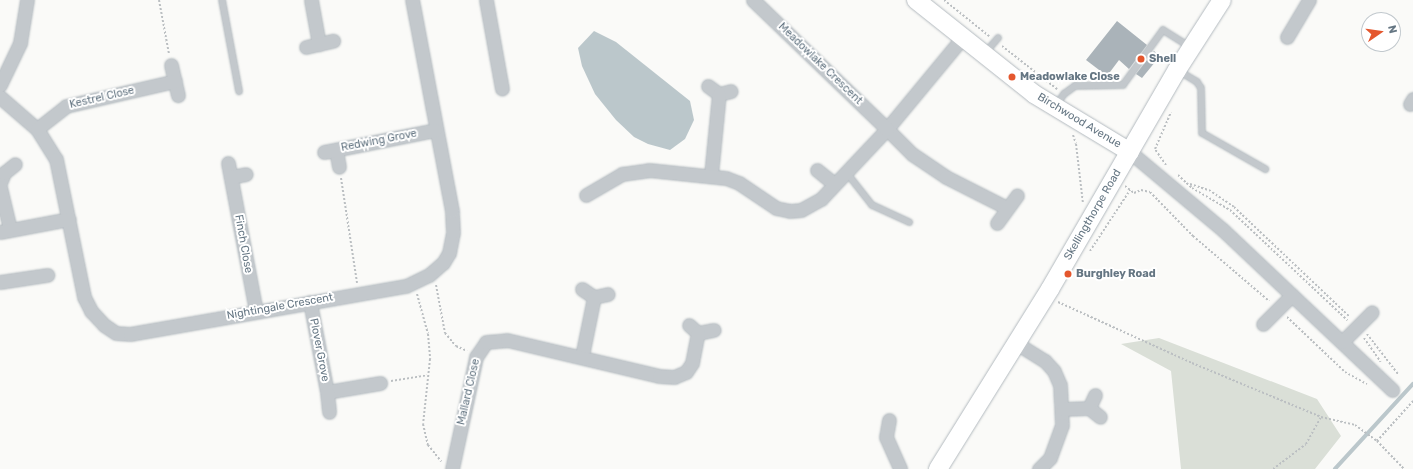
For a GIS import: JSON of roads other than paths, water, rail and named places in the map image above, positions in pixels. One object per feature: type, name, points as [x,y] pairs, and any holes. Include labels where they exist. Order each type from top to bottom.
[{"type":"main road","name":"Birchwood Avenue","points":[[916,0],[963,37],[983,55],[1054,108],[1130,152]]},
{"type":"main road","name":"Skellingthorpe Road","points":[[938,469],[1045,296],[1177,70],[1222,0]]},
{"type":"street","points":[[0,85],[20,43],[28,0]]},
{"type":"street","points":[[311,0],[319,44]]},
{"type":"street","name":"Nightingale Crescent","points":[[0,97],[37,129],[56,159],[84,297],[91,311],[104,325],[116,333],[130,334],[412,283],[429,275],[444,263],[449,253],[453,232],[452,211],[435,130],[412,0]]},
{"type":"street","points":[[486,0],[502,89]]},
{"type":"street","name":"Meadowlake Crescent","points":[[753,0],[912,154],[946,177],[1007,208]]},
{"type":"street","points":[[1287,37],[1309,0]]},
{"type":"street","points":[[586,195],[622,174],[642,171],[711,176],[739,183],[766,203],[790,211],[812,205],[887,129],[963,37]]},
{"type":"street","points":[[306,46],[333,41]]},
{"type":"street","points":[[171,65],[178,95]]},
{"type":"street","name":"Kestrel Close","points":[[37,129],[66,106],[175,81]]},
{"type":"street","points":[[711,176],[719,90]]},
{"type":"street","name":"Redwing Grove","points":[[339,167],[330,151],[435,130]]},
{"type":"street","points":[[1130,152],[1223,230],[1392,390]]},
{"type":"street","name":"Finch Close","points":[[228,163],[256,311]]},
{"type":"street","points":[[1,176],[15,164]]},
{"type":"street","points":[[817,170],[834,184]]},
{"type":"street","points":[[231,177],[246,174]]},
{"type":"street","points":[[0,187],[5,230],[69,219]]},
{"type":"street","points":[[997,223],[1017,195]]},
{"type":"street","points":[[0,282],[47,275]]},
{"type":"street","points":[[582,289],[594,297],[608,294]]},
{"type":"street","points":[[1263,324],[1292,295]]},
{"type":"street","points":[[582,356],[594,297]]},
{"type":"street","name":"Plover Grove","points":[[310,302],[327,392],[380,383]]},
{"type":"street","points":[[1342,342],[1372,312]]},
{"type":"street","name":"Mallard Close","points":[[449,467],[476,357],[486,342],[494,339],[582,356],[659,376],[674,377],[686,372],[692,363],[694,329],[714,330]]},
{"type":"street","points":[[1016,343],[1045,361],[1054,371],[1060,385],[1063,409],[1057,442],[1050,458],[1040,469]]},
{"type":"street","points":[[327,392],[330,412]]},
{"type":"street","points":[[1089,408],[1095,395]]},
{"type":"street","points":[[1063,409],[1089,408],[1100,417]]},
{"type":"street","points":[[889,420],[886,437],[900,469]]},
{"type":"lane","points":[[222,0],[239,92]]},
{"type":"lane","points":[[1054,108],[1064,94],[1075,86],[1123,85],[1163,30],[1191,48]]},
{"type":"lane","points":[[983,55],[998,38]]},
{"type":"lane","points":[[1177,70],[1197,82],[1201,88],[1202,134],[1265,169]]},
{"type":"lane","points":[[846,172],[872,205],[909,222]]},
{"type":"waterway","points":[[1335,469],[1413,384]]},
{"type":"place","name":"Shell","points":[[1141,59]]},
{"type":"place","name":"Meadowlake Close","points":[[1012,77]]},
{"type":"place","name":"Burghley Road","points":[[1068,274]]}]
